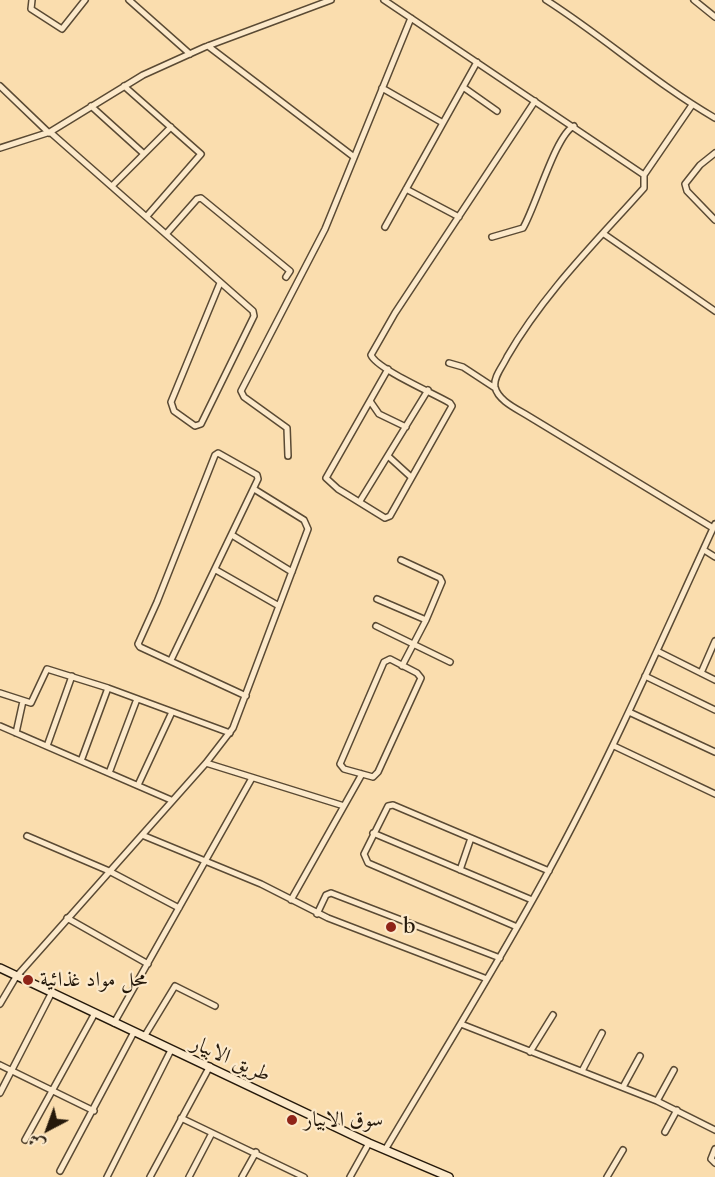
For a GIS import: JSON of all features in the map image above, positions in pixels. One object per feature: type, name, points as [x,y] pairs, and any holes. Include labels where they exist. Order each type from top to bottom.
[{"type":"main road","name":"طريق الابيار","points":[[0,968],[369,1143],[449,1177]]},
{"type":"street","points":[[32,0],[31,9],[62,28],[85,0]]},
{"type":"street","points":[[129,0],[190,54]]},
{"type":"street","points":[[0,148],[50,132],[124,86],[190,54],[317,3],[331,0]]},
{"type":"street","points":[[384,0],[644,175]]},
{"type":"street","points":[[546,0],[615,46],[692,105],[715,118]]},
{"type":"street","points":[[694,0],[715,17]]},
{"type":"street","points":[[288,456],[287,428],[244,397],[241,391],[310,259],[411,18]]},
{"type":"street","points":[[208,46],[354,157]]},
{"type":"street","points":[[385,226],[477,62]]},
{"type":"street","points":[[0,86],[253,311],[254,316],[201,424],[195,426],[174,411],[171,402],[220,283]]},
{"type":"street","points":[[124,86],[198,149],[201,156],[147,216]]},
{"type":"street","points":[[463,87],[496,111]]},
{"type":"street","points":[[382,88],[443,123]]},
{"type":"street","points":[[388,369],[327,474],[328,481],[338,489],[387,518],[452,406],[428,390],[388,369],[376,363],[371,355],[395,313],[535,101]]},
{"type":"street","points":[[495,388],[496,376],[526,323],[560,280],[644,188],[644,175],[692,105]]},
{"type":"street","points":[[91,106],[143,153]]},
{"type":"street","points":[[492,237],[523,228],[545,180],[558,144],[568,129],[574,126]]},
{"type":"street","points":[[112,186],[171,127]]},
{"type":"street","points":[[715,153],[694,172],[685,186],[715,220]]},
{"type":"street","points":[[406,189],[459,217]]},
{"type":"street","points":[[166,233],[197,199],[201,198],[290,271],[286,277]]},
{"type":"street","points":[[604,234],[715,311]]},
{"type":"street","points":[[385,1150],[549,872],[614,746],[714,526],[525,414],[500,396],[495,388],[463,366],[449,363]]},
{"type":"street","points":[[360,501],[428,390]]},
{"type":"street","points":[[370,401],[379,414],[406,427]]},
{"type":"street","points":[[171,660],[254,489],[257,475],[218,453],[215,454],[157,602],[138,644],[140,647],[246,696]]},
{"type":"street","points":[[388,456],[411,477]]},
{"type":"street","points":[[0,1004],[16,976],[206,763],[230,733],[292,572],[307,525],[304,520],[254,489]]},
{"type":"street","points":[[232,535],[292,572]]},
{"type":"street","points":[[704,550],[715,556]]},
{"type":"street","points":[[401,560],[441,579],[426,620],[402,666]]},
{"type":"street","points":[[216,570],[279,606]]},
{"type":"street","points":[[377,599],[426,620]]},
{"type":"street","points":[[376,626],[450,662]]},
{"type":"street","points":[[701,673],[715,641]]},
{"type":"street","points":[[657,651],[715,680]]},
{"type":"street","points":[[390,659],[417,673],[421,678],[376,776],[362,774],[344,768],[340,764],[384,662],[390,659]]},
{"type":"street","points":[[0,693],[23,701],[33,701],[47,669],[108,688],[230,733]]},
{"type":"street","points":[[47,746],[72,676]]},
{"type":"street","points":[[645,676],[715,710]]},
{"type":"street","points":[[81,761],[108,688]]},
{"type":"street","points":[[110,773],[137,699]]},
{"type":"street","points":[[16,733],[23,701]]},
{"type":"street","points":[[138,785],[172,712]]},
{"type":"street","points":[[629,712],[715,752]]},
{"type":"street","points":[[0,726],[171,800]]},
{"type":"street","points":[[614,746],[715,794]]},
{"type":"street","points":[[206,763],[344,806]]},
{"type":"street","points":[[291,900],[362,774]]},
{"type":"street","points":[[114,1023],[252,778]]},
{"type":"street","points":[[517,927],[368,863],[364,854],[373,833],[390,804],[549,872]]},
{"type":"street","points":[[373,833],[532,900]]},
{"type":"street","points":[[142,835],[261,884],[317,914],[487,979]]},
{"type":"street","points":[[27,836],[109,871],[179,908]]},
{"type":"street","points":[[460,870],[471,838]]},
{"type":"street","points":[[317,914],[326,894],[331,893],[500,958]]},
{"type":"street","points":[[67,918],[147,964]]},
{"type":"street","points":[[144,1038],[175,986],[215,1006]]},
{"type":"street","points":[[0,1093],[52,993]]},
{"type":"street","points":[[25,1140],[94,1013]]},
{"type":"street","points":[[530,1052],[553,1015]]},
{"type":"street","points":[[460,1024],[657,1101],[715,1130]]},
{"type":"street","points":[[60,1171],[94,1112],[134,1032]]},
{"type":"street","points":[[582,1071],[602,1033]]},
{"type":"street","points":[[107,1177],[171,1050]]},
{"type":"street","points":[[622,1087],[640,1056]]},
{"type":"street","points":[[0,1065],[94,1112]]},
{"type":"street","points":[[150,1177],[210,1066]]},
{"type":"street","points":[[657,1101],[674,1070]]},
{"type":"street","points":[[665,1132],[677,1110]]},
{"type":"street","points":[[181,1118],[304,1177]]},
{"type":"street","points":[[189,1177],[212,1133]]},
{"type":"street","points":[[350,1177],[369,1143]]},
{"type":"street","points":[[715,1149],[711,1159],[715,1163]]},
{"type":"street","points":[[607,1177],[623,1150]]},
{"type":"street","points":[[242,1177],[256,1152]]},
{"type":"place","name":"b","points":[[391,927]]},
{"type":"place","name":"محل مواد غذائية","points":[[28,980]]},
{"type":"place","name":"سوق الابيار","points":[[292,1120]]}]
